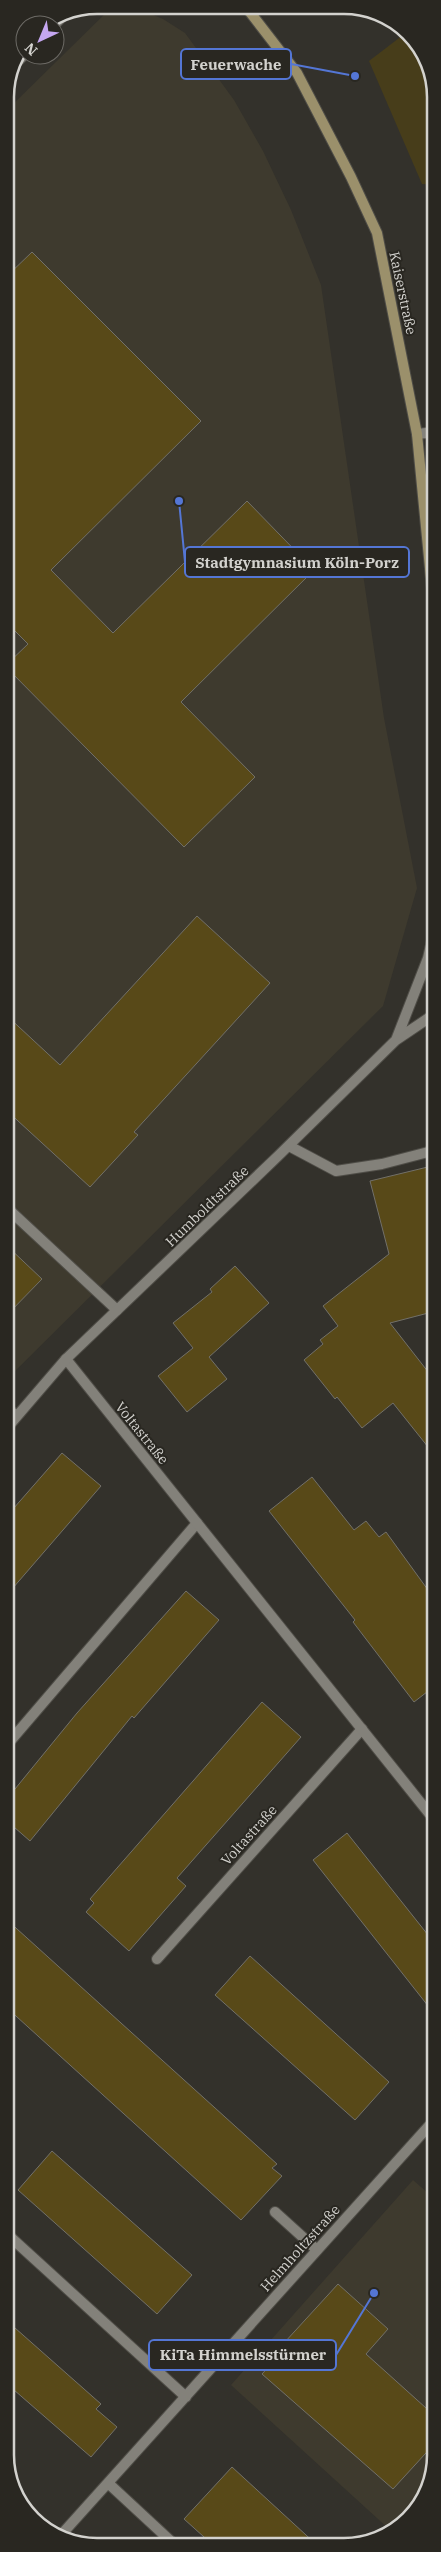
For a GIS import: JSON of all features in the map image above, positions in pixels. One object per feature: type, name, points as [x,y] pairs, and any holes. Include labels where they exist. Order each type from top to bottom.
[{"type":"main road","name":"Kaiserstraße","points":[[251,14],[297,73],[351,177],[377,233],[418,434],[427,532]]},
{"type":"street","points":[[418,434],[427,433]]},
{"type":"street","points":[[396,1040],[427,961]]},
{"type":"street","name":"Humboldtstraße","points":[[14,1419],[66,1359],[289,1146],[396,1040],[427,1019]]},
{"type":"street","points":[[289,1146],[336,1171],[382,1164],[427,1152]]},
{"type":"street","points":[[14,1213],[118,1310]]},
{"type":"street","name":"Voltastraße","points":[[66,1359],[427,1811]]},
{"type":"street","points":[[14,1737],[197,1523]]},
{"type":"street","name":"Voltastraße","points":[[157,1959],[362,1729]]},
{"type":"street","name":"Helmholtzstraße","points":[[64,2532],[427,2128]]},
{"type":"street","points":[[275,2212],[317,2250]]},
{"type":"street","points":[[14,2240],[186,2397]]},
{"type":"street","points":[[108,2483],[167,2538]]},
{"type":"shaded area","points":[[105,14],[151,14],[163,19],[185,33],[234,100],[263,151],[291,210],[321,285],[384,718],[417,888],[383,1006],[14,1372],[14,103],[53,65],[65,65],[65,53]]},
{"type":"shaded area","points":[[401,36],[419,60],[427,86],[427,184],[422,184],[369,61]]},
{"type":"shaded area","points":[[413,2180],[427,2192],[426,2472],[416,2497],[399,2518],[386,2527],[231,2385]]},
{"type":"building","points":[[32,252],[201,421],[51,570],[113,633],[247,501],[314,570],[181,702],[255,777],[184,847],[14,675],[14,657],[28,644],[14,630],[14,269]]},
{"type":"building","points":[[197,916],[270,983],[134,1132],[138,1135],[90,1187],[14,1117],[14,1022],[60,1065]]},
{"type":"building","points":[[427,1167],[427,1313],[390,1323],[427,1370],[427,1446],[393,1403],[362,1428],[337,1397],[335,1399],[304,1360],[323,1344],[320,1340],[338,1326],[323,1306],[389,1254],[370,1181]]},
{"type":"building","points":[[14,1253],[42,1279],[14,1308]]},
{"type":"building","points":[[235,1266],[269,1303],[209,1357],[227,1379],[187,1412],[158,1376],[193,1348],[173,1323],[212,1292],[210,1289]]},
{"type":"building","points":[[62,1453],[101,1486],[14,1587],[14,1508]]},
{"type":"building","points":[[312,1477],[354,1530],[366,1521],[379,1537],[386,1532],[427,1589],[427,1692],[414,1702],[353,1622],[355,1620],[269,1511]]},
{"type":"building","points":[[186,1591],[219,1620],[134,1718],[132,1716],[30,1841],[14,1827],[14,1790],[77,1713]]},
{"type":"building","points":[[262,1702],[301,1737],[177,1878],[186,1886],[129,1951],[86,1912],[94,1903],[90,1899]]},
{"type":"building","points":[[347,1833],[427,1934],[427,2005],[313,1860]]},
{"type":"building","points":[[14,1926],[277,2164],[272,2168],[282,2176],[241,2220],[14,2014]]},
{"type":"building","points":[[250,1956],[389,2082],[355,2120],[215,1995]]},
{"type":"building","points":[[52,2151],[192,2275],[157,2314],[18,2190]]},
{"type":"building","points":[[338,2284],[388,2329],[366,2354],[427,2409],[427,2452],[393,2489],[262,2374],[288,2346],[284,2343]]},
{"type":"building","points":[[14,2327],[101,2404],[96,2409],[117,2427],[91,2457],[14,2390]]},
{"type":"building","points":[[232,2467],[309,2538],[205,2538],[184,2519]]},
{"type":"place","name":"Feuerwache","points":[[355,76]]},
{"type":"place","name":"Stadtgymnasium Köln-Porz","points":[[179,501]]},
{"type":"place","name":"KiTa Himmelsstürmer","points":[[374,2293]]}]
